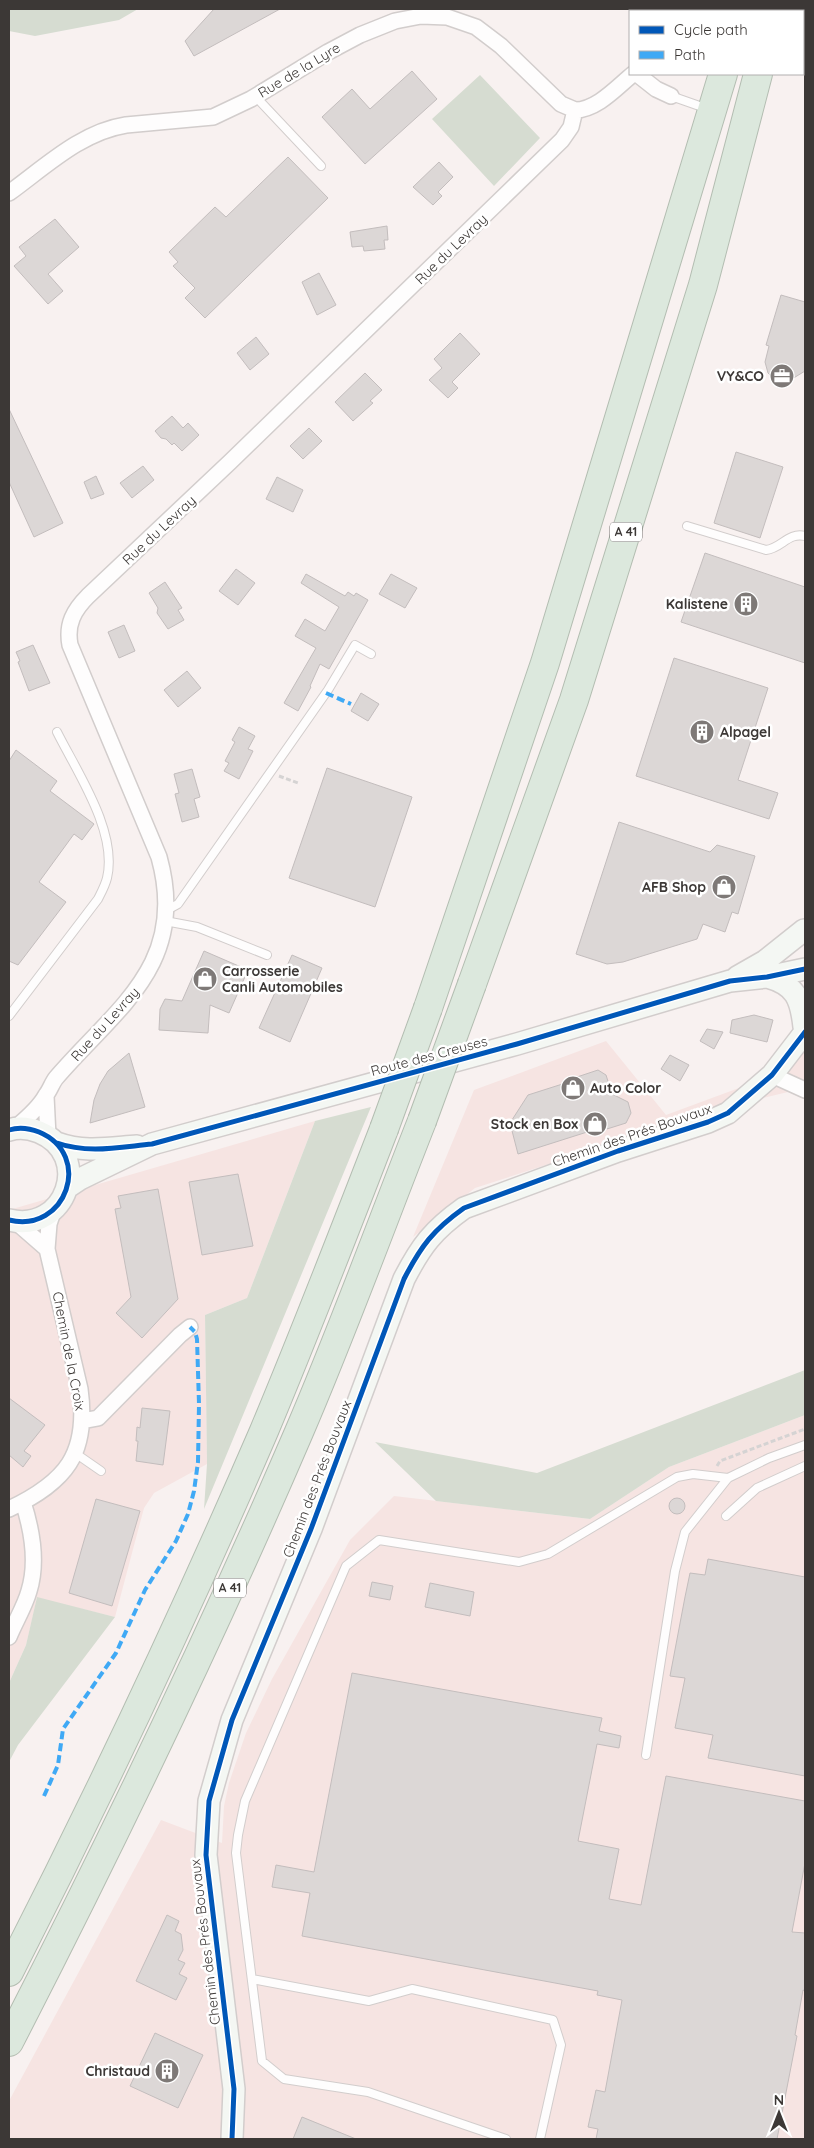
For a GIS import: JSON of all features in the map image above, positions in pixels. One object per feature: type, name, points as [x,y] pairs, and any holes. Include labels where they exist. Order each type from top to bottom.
[{"type":"highway","name":"A 41","points":[[9,1972],[69,1855],[146,1695],[240,1486],[320,1294],[384,1129],[428,1008],[545,663],[723,75]]},
{"type":"highway","name":"A 41","points":[[9,2042],[89,1887],[180,1699],[299,1431],[422,1121],[577,691],[703,284],[758,75]]},
{"type":"street","name":"Rue de la Lyre","points":[[9,192],[69,149],[87,138],[112,127],[212,117],[254,96],[360,35],[408,18],[434,16],[462,21],[489,36],[550,95],[565,107],[575,110]]},
{"type":"street","points":[[575,110],[584,110],[592,107],[632,75]]},
{"type":"street","points":[[639,75],[656,90],[671,96]]},
{"type":"street","name":"Rue du Levray","points":[[12,1129],[28,1117],[46,1096],[54,1080],[110,1022],[139,987],[158,949],[166,915],[166,884],[159,858],[70,645],[68,633],[73,615],[88,596],[273,422],[562,140],[571,127],[575,110]]},
{"type":"street","name":"Route des Creuses","points":[[730,981],[805,936]]},
{"type":"street","name":"Route des Creuses","points":[[12,1129],[32,1129],[72,1148],[92,1150],[152,1144],[526,1041],[730,981],[767,977],[805,969]]},
{"type":"street","points":[[767,977],[781,981],[795,992],[802,1007],[805,1028]]},
{"type":"street","name":"Chemin des Prés Bouvaux","points":[[232,2139],[234,2089],[206,1855],[206,1825],[209,1801],[232,1720],[311,1529],[404,1279],[419,1251],[447,1220],[464,1208],[618,1151],[708,1122],[739,1105],[772,1075],[790,1053],[805,1028]]},
{"type":"street","points":[[772,1075],[805,1090]]},
{"type":"street","points":[[12,1221],[30,1222],[43,1218],[54,1209],[68,1187],[69,1171],[65,1156],[52,1139],[46,1096]]},
{"type":"street","name":"Route des Creuses","points":[[68,1187],[88,1175],[152,1144]]},
{"type":"street","name":"Chemin de la Croix","points":[[9,1509],[44,1490],[56,1480],[78,1448],[82,1405],[76,1371],[47,1249],[49,1224],[54,1209]]},
{"type":"street","points":[[12,1221],[47,1249]]},
{"type":"street","points":[[82,1421],[98,1418],[190,1327]]},
{"type":"street","points":[[9,1637],[29,1590],[33,1564],[31,1526],[23,1502]]},
{"type":"lane","points":[[254,96],[321,166]]},
{"type":"lane","points":[[671,96],[712,110]]},
{"type":"lane","points":[[687,526],[766,550],[774,548],[793,535],[805,536]]},
{"type":"lane","points":[[267,955],[166,915],[178,904],[270,773],[328,690],[355,645],[371,654]]},
{"type":"lane","points":[[9,1016],[98,900],[107,878],[107,852],[101,820],[57,732]]},
{"type":"lane","points":[[646,1754],[676,1571],[685,1532],[728,1478],[769,1458],[805,1445]]},
{"type":"lane","points":[[75,1453],[101,1471]]},
{"type":"lane","points":[[726,1516],[757,1488],[805,1466]]},
{"type":"lane","points":[[506,2139],[368,2092],[284,2079],[262,2061],[236,1854],[244,1801],[346,1566],[379,1540],[519,1562],[548,1554],[677,1477],[693,1474],[728,1478]]},
{"type":"lane","points":[[252,1979],[369,2001],[412,1989],[553,2020],[561,2045],[540,2139]]},
{"type":"path","points":[[270,773],[298,782]]},
{"type":"path","points":[[712,1476],[720,1461],[805,1429]]},
{"type":"shaded area","points":[[9,9],[138,9],[119,20],[35,36],[9,31]]},
{"type":"shaded area","points":[[480,75],[540,138],[494,186],[432,119]]},
{"type":"shaded area","points":[[805,1038],[805,1099],[788,1092],[725,1107],[475,1188],[413,1237],[474,1090],[606,1041],[666,1115],[747,1085]]},
{"type":"shaded area","points":[[371,1107],[204,1509],[207,1464],[205,1315],[247,1298],[315,1121]]},
{"type":"shaded area","points":[[315,1121],[247,1298],[205,1315],[207,1464],[154,1493],[144,1508],[115,1617],[37,1598],[26,1645],[9,1683],[9,1210]]},
{"type":"shaded area","points":[[805,1370],[805,1415],[669,1467],[590,1519],[436,1501],[375,1442],[537,1473]]},
{"type":"shaded area","points":[[805,1415],[805,2139],[9,2139],[9,2101],[161,1820],[222,1843],[224,1806],[229,1783],[246,1733],[272,1679],[350,1540],[394,1496],[590,1519],[669,1467]]},
{"type":"shaded area","points":[[37,1597],[115,1617],[18,1745],[9,1762],[9,1683],[26,1645]]},
{"type":"building","points":[[214,9],[280,9],[194,56],[185,41]]},
{"type":"building","points":[[412,71],[437,99],[365,164],[322,117],[352,89],[370,109]]},
{"type":"building","points":[[288,157],[328,198],[205,318],[185,298],[195,288],[173,266],[178,262],[169,252],[215,207],[226,217]]},
{"type":"building","points":[[439,162],[453,177],[438,192],[442,196],[433,205],[413,187]]},
{"type":"building","points":[[55,219],[79,247],[48,274],[63,291],[48,304],[14,266],[26,256],[19,247]]},
{"type":"building","points":[[387,226],[388,240],[384,240],[385,249],[364,251],[363,246],[352,247],[350,232]]},
{"type":"building","points":[[319,273],[336,305],[317,315],[302,282]]},
{"type":"building","points":[[781,295],[805,302],[805,371],[792,379],[777,382],[768,373],[765,362],[769,346],[766,345]]},
{"type":"building","points":[[460,333],[480,354],[452,382],[458,388],[448,398],[429,380],[442,368],[434,359]]},
{"type":"building","points":[[256,337],[269,354],[250,370],[237,353]]},
{"type":"building","points":[[365,373],[382,390],[370,401],[373,403],[353,421],[335,402]]},
{"type":"building","points":[[9,409],[63,523],[34,537],[9,482]]},
{"type":"building","points":[[172,416],[183,428],[188,423],[199,435],[182,451],[174,443],[172,445],[166,439],[161,438],[155,431]]},
{"type":"building","points":[[309,428],[322,441],[303,459],[290,446]]},
{"type":"building","points":[[736,452],[783,467],[760,538],[714,523]]},
{"type":"building","points":[[143,466],[154,480],[132,498],[120,483]]},
{"type":"building","points":[[96,476],[104,494],[91,499],[84,482]]},
{"type":"building","points":[[277,477],[303,490],[293,512],[266,499]]},
{"type":"building","name":"Kalistene","points":[[705,553],[805,587],[805,663],[681,622]]},
{"type":"building","points":[[236,569],[255,583],[238,605],[219,591]]},
{"type":"building","points":[[306,574],[345,596],[348,592],[354,596],[356,593],[368,600],[329,669],[320,664],[311,687],[298,711],[284,703],[316,648],[295,636],[305,619],[325,631],[339,607],[301,583]]},
{"type":"building","points":[[391,574],[417,588],[405,608],[379,594]]},
{"type":"building","points":[[165,582],[182,608],[178,610],[184,620],[168,629],[157,613],[158,608],[149,593]]},
{"type":"building","points":[[124,625],[135,651],[119,658],[108,632]]},
{"type":"building","points":[[33,645],[50,683],[29,691],[16,652]]},
{"type":"building","name":"Alpagel","points":[[674,658],[768,688],[738,780],[778,793],[769,819],[636,776]]},
{"type":"building","points":[[187,671],[201,688],[178,707],[164,690]]},
{"type":"building","points":[[361,693],[379,704],[368,721],[351,711]]},
{"type":"building","points":[[239,727],[255,736],[248,749],[253,751],[239,779],[224,771],[229,763],[225,761],[235,742],[232,740]]},
{"type":"building","points":[[16,750],[57,781],[50,791],[94,824],[82,840],[74,834],[39,882],[66,902],[18,965],[9,961],[9,761]]},
{"type":"building","points":[[327,768],[412,797],[375,907],[289,878]]},
{"type":"building","points":[[192,769],[200,797],[194,799],[199,817],[182,822],[175,794],[179,793],[174,774]]},
{"type":"building","points":[[619,822],[710,852],[717,845],[755,856],[738,914],[732,912],[725,932],[703,924],[697,939],[623,962],[607,964],[576,954]]},
{"type":"building","points":[[204,951],[248,970],[229,1013],[210,1005],[208,1033],[159,1030],[160,1009],[165,999],[182,1001]]},
{"type":"building","points":[[292,955],[322,968],[290,1042],[259,1028]]},
{"type":"building","points":[[754,1015],[773,1020],[767,1042],[730,1033],[732,1020]]},
{"type":"building","points":[[707,1029],[723,1032],[714,1049],[700,1041]]},
{"type":"building","points":[[129,1053],[145,1107],[90,1123],[94,1100],[100,1084],[108,1071]]},
{"type":"building","points":[[670,1055],[689,1065],[680,1081],[661,1069]]},
{"type":"building","points":[[598,1070],[606,1075],[612,1094],[628,1102],[631,1113],[626,1123],[607,1129],[606,1126],[518,1154],[510,1123],[528,1095],[575,1080],[574,1078]]},
{"type":"building","points":[[238,1174],[253,1246],[202,1255],[189,1182]]},
{"type":"building","points":[[158,1189],[178,1299],[142,1338],[116,1313],[131,1297],[115,1209],[121,1208],[118,1196]]},
{"type":"building","points":[[9,1398],[45,1425],[24,1451],[31,1456],[23,1467],[9,1455]]},
{"type":"building","points":[[142,1408],[170,1411],[163,1465],[136,1461],[137,1427],[140,1428]]},
{"type":"building","points":[[677,1498],[683,1500],[685,1506],[683,1512],[677,1514],[671,1512],[669,1506],[671,1500]]},
{"type":"building","points":[[96,1499],[140,1511],[112,1606],[69,1593]]},
{"type":"building","points":[[708,1559],[805,1577],[805,1776],[708,1758],[713,1735],[675,1728],[685,1678],[670,1676],[685,1597],[690,1573],[705,1575]]},
{"type":"building","points":[[372,1582],[393,1586],[390,1600],[369,1596]]},
{"type":"building","points":[[430,1583],[474,1592],[470,1616],[425,1607]]},
{"type":"building","points":[[352,1673],[602,1718],[599,1731],[621,1736],[619,1748],[597,1744],[578,1841],[619,1849],[609,1899],[641,1905],[666,1776],[805,1801],[805,1863],[792,1932],[805,1933],[805,1991],[803,1990],[795,2035],[797,2036],[777,2139],[596,2139],[598,2129],[588,2127],[596,2090],[605,2092],[622,2000],[597,1995],[598,1991],[302,1936],[310,1893],[272,1887],[276,1865],[314,1872]]},
{"type":"building","points":[[167,1915],[179,1921],[175,1931],[181,1934],[183,1950],[178,1960],[185,1963],[179,1974],[187,1978],[176,2000],[136,1981]]},
{"type":"building","name":"Christaud","points":[[155,2033],[203,2055],[178,2108],[130,2086]]},
{"type":"building","points":[[302,2117],[356,2139],[293,2139]]},
{"type":"marked path","points":[[326,693],[351,704]]},
{"type":"marked path","points":[[44,1796],[58,1765],[63,1729],[116,1653],[145,1590],[176,1541],[188,1514],[194,1491],[198,1462],[199,1404],[197,1339],[195,1332],[190,1327]]},
{"type":"cycle path","points":[[57,1143],[92,1149],[152,1144],[517,1044],[730,981],[767,977],[805,969]]},
{"type":"cycle path","points":[[232,2139],[234,2089],[206,1855],[209,1801],[232,1720],[311,1529],[404,1279],[429,1239],[464,1208],[618,1151],[708,1122],[728,1113],[772,1075],[805,1032]]},
{"type":"cycle path","points":[[9,1130],[20,1128],[39,1132],[56,1143],[66,1157],[69,1174],[66,1190],[58,1204],[45,1215],[29,1221],[9,1220]]},
{"type":"place","name":"VY&CO","points":[[782,376]]},
{"type":"place","name":"Kalistene","points":[[746,604]]},
{"type":"place","name":"Alpagel","points":[[702,732]]},
{"type":"place","name":"AFB Shop","points":[[724,887]]},
{"type":"place","name":"Carrosserie Canli Automobiles","points":[[205,979]]},
{"type":"place","name":"Auto Color","points":[[573,1088]]},
{"type":"place","name":"Stock en Box","points":[[595,1124]]},
{"type":"place","name":"Christaud","points":[[167,2071]]}]
